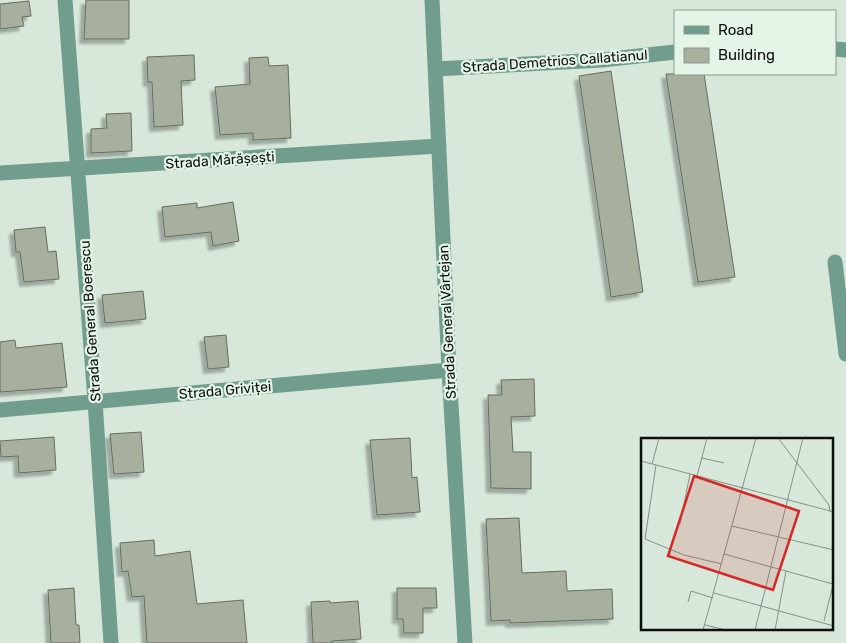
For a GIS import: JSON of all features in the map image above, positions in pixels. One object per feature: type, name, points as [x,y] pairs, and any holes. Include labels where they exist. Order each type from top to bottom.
[{"type":"street","name":"Strada General Boerescu","points":[[65,0],[111,643]]},
{"type":"street","name":"Strada General Vârtejan","points":[[432,0],[465,643]]},
{"type":"street","name":"Strada Demetrios Callatianul","points":[[436,69],[602,60],[674,52]]},
{"type":"street","name":"Strada Mărășești","points":[[0,173],[78,170],[439,146]]},
{"type":"street","points":[[835,262],[846,354]]},
{"type":"street","name":"Strada Griviței","points":[[0,410],[450,370]]},
{"type":"building","points":[[86,0],[129,0],[129,39],[84,39]]},
{"type":"building","points":[[29,1],[31,16],[22,17],[24,26],[0,29],[0,4]]},
{"type":"building","points":[[194,55],[195,80],[181,81],[183,125],[154,127],[152,82],[148,82],[147,57]]},
{"type":"building","points":[[268,57],[269,66],[288,65],[291,138],[253,140],[253,133],[220,135],[215,87],[250,84],[249,58]]},
{"type":"building","points":[[611,71],[643,292],[611,297],[579,76]]},
{"type":"building","points":[[666,74],[704,75],[735,277],[698,282]]},
{"type":"building","points":[[131,113],[132,151],[91,153],[91,129],[107,128],[106,114]]},
{"type":"building","points":[[233,202],[239,241],[213,246],[211,232],[165,237],[162,207],[197,203],[197,208]]},
{"type":"building","points":[[45,227],[48,252],[56,251],[59,279],[24,282],[20,252],[16,252],[14,230]]},
{"type":"building","points":[[143,291],[146,319],[105,323],[102,295]]},
{"type":"building","points":[[226,335],[229,367],[208,369],[204,337]]},
{"type":"building","points":[[15,340],[16,348],[62,343],[67,387],[0,392],[0,342]]},
{"type":"building","points":[[534,379],[535,416],[511,417],[513,452],[531,452],[531,489],[491,488],[488,395],[502,395],[501,380]]},
{"type":"building","points":[[141,432],[144,472],[114,474],[110,434]]},
{"type":"building","points":[[54,437],[56,470],[19,473],[18,456],[1,457],[0,441]]},
{"type":"building","points":[[410,438],[412,478],[417,477],[420,512],[377,515],[370,440]]},
{"type":"building","points":[[519,518],[522,573],[566,571],[567,591],[612,589],[613,619],[510,623],[510,620],[491,621],[486,519]]},
{"type":"building","points":[[154,540],[155,556],[190,551],[197,604],[243,600],[247,643],[147,643],[144,596],[132,597],[128,571],[122,572],[120,543]]},
{"type":"building","points":[[74,588],[76,625],[79,625],[80,643],[51,643],[48,590]]},
{"type":"building","points":[[397,588],[436,588],[437,608],[423,608],[423,633],[404,633],[403,619],[397,619]]},
{"type":"building","points":[[330,601],[330,603],[358,601],[361,639],[332,641],[332,643],[313,643],[311,602]]}]
